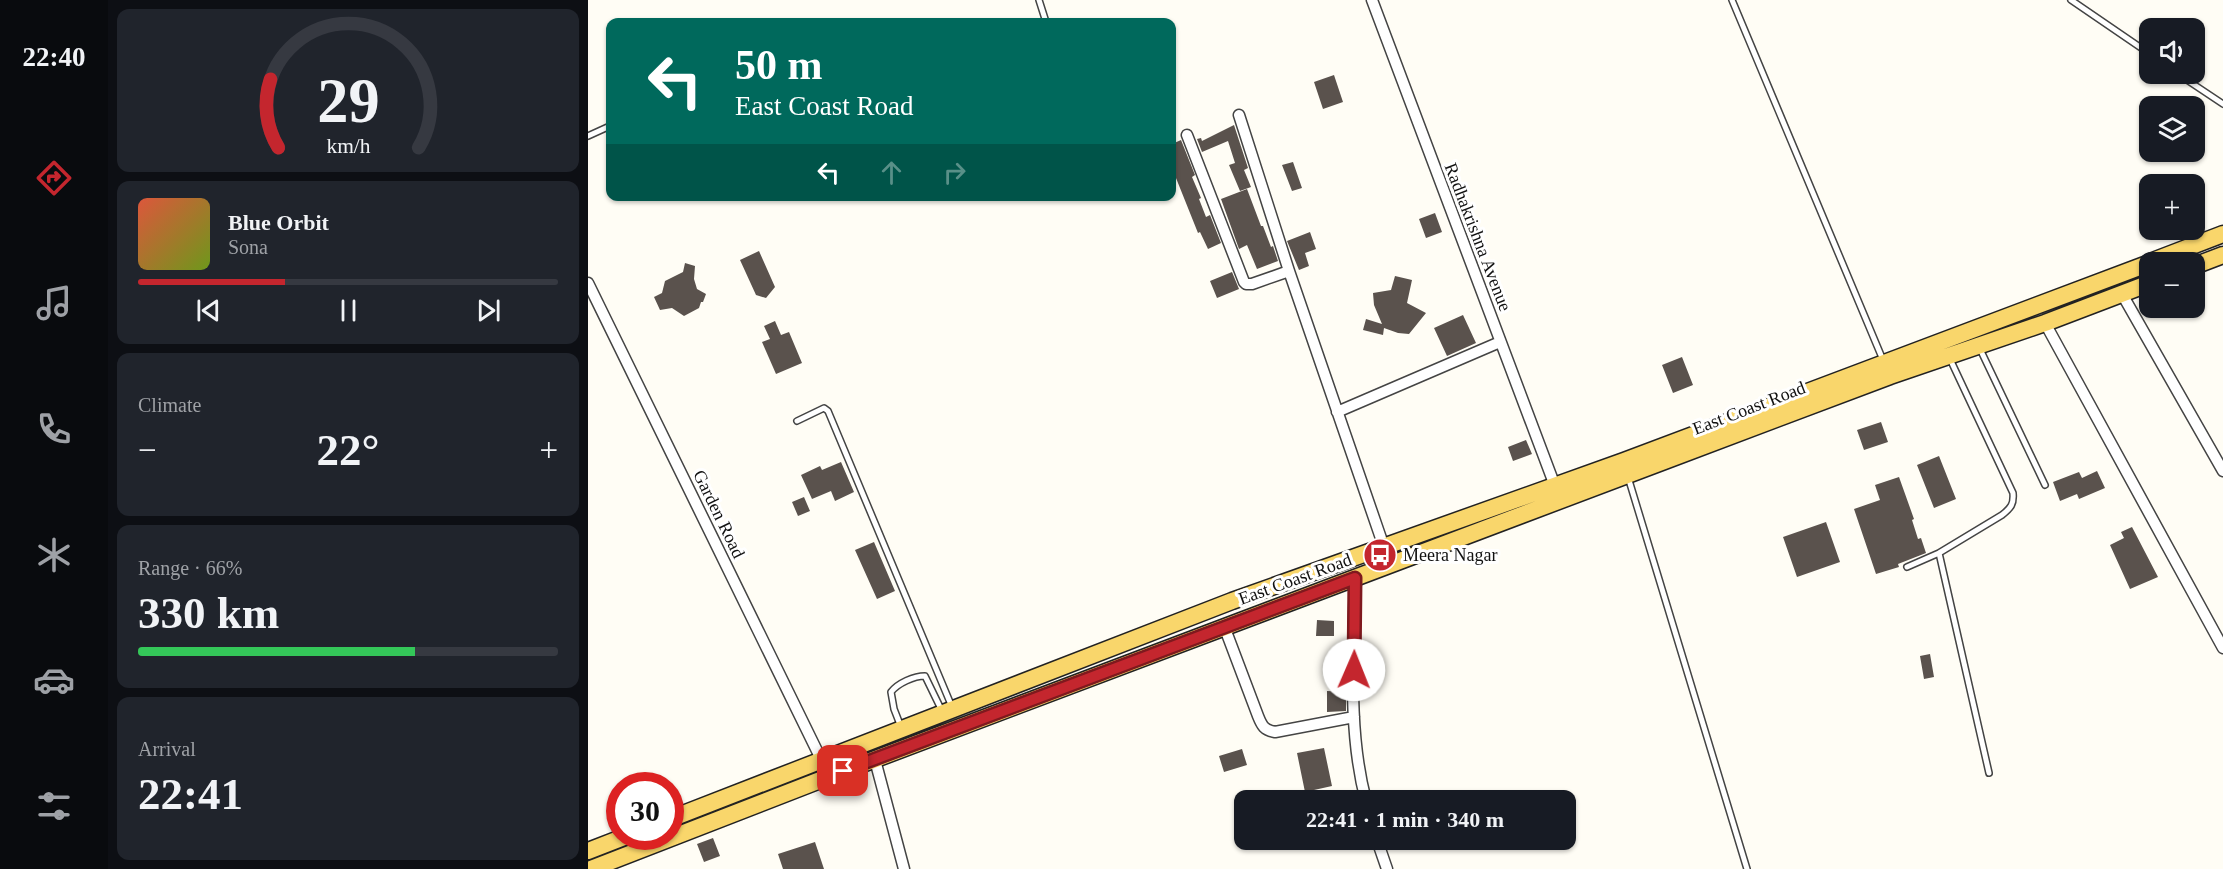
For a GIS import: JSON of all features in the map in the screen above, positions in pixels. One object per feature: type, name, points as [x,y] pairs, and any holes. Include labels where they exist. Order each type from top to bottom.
[{"type":"main road","name":"East Coast Road","points":[[2178,252],[2223,234]]},
{"type":"main road","points":[[2205,262],[2223,255]]},
{"type":"main road","name":"East Coast Road","points":[[684,813],[1232,601],[1555,486],[2139,267]]},
{"type":"main road","name":"East Coast Road","points":[[591,869],[1224,626],[1948,355],[2045,323],[2139,287]]},
{"type":"main road","points":[[588,851],[606,844]]},
{"type":"street","name":"Radhakrishna Avenue","points":[[1372,0],[1555,486]]},
{"type":"street","points":[[1239,115],[1289,271],[1384,547]]},
{"type":"street","points":[[1187,135],[1244,282],[1249,285],[1289,271]]},
{"type":"street","name":"Garden Road","points":[[588,283],[820,759]]},
{"type":"street","points":[[2122,294],[2223,471]]},
{"type":"street","points":[[2045,323],[2223,648]]},
{"type":"street","points":[[1337,412],[1500,342]]},
{"type":"street","points":[[1355,578],[1354,717],[1358,770],[1363,790]]},
{"type":"street","points":[[1224,626],[1257,716],[1267,731],[1275,732],[1354,717]]},
{"type":"street","points":[[875,760],[904,869]]},
{"type":"street","points":[[1380,850],[1387,869]]},
{"type":"lane","points":[[1039,0],[1045,18]]},
{"type":"lane","points":[[1732,0],[1883,362]]},
{"type":"lane","points":[[2071,0],[2139,46]]},
{"type":"lane","points":[[2193,84],[2223,104]]},
{"type":"lane","points":[[588,136],[606,128]]},
{"type":"lane","points":[[1978,345],[2045,485]]},
{"type":"lane","points":[[1907,567],[1939,553],[2002,515],[2011,509],[2014,501],[2013,493],[1948,355]]},
{"type":"lane","points":[[797,421],[824,408],[828,411],[948,710]]},
{"type":"lane","points":[[1627,475],[1747,869]]},
{"type":"lane","points":[[1939,553],[1989,773]]},
{"type":"lane","points":[[901,728],[894,710],[891,692],[894,688],[914,678],[923,675],[928,679],[948,710]]},
{"type":"lane","points":[[868,741],[875,760]]},
{"type":"building","points":[[1334,75],[1343,102],[1323,109],[1314,82]]},
{"type":"building","points":[[1234,125],[1248,168],[1244,170],[1251,187],[1240,191],[1229,165],[1235,163],[1228,141],[1202,152],[1197,139],[1201,138],[1202,141]]},
{"type":"building","points":[[1181,140],[1195,175],[1192,177],[1201,198],[1199,199],[1206,217],[1210,215],[1221,243],[1208,249],[1200,232],[1198,233],[1176,178],[1176,142]]},
{"type":"building","points":[[1293,162],[1302,188],[1292,191],[1282,165]]},
{"type":"building","points":[[1247,189],[1278,261],[1257,269],[1247,245],[1239,249],[1221,199]]},
{"type":"building","points":[[1435,213],[1442,232],[1426,238],[1419,219]]},
{"type":"building","points":[[1310,232],[1316,249],[1305,253],[1309,266],[1299,270],[1287,241]]},
{"type":"building","points":[[759,251],[775,287],[766,298],[756,295],[740,260]]},
{"type":"building","points":[[685,263],[695,266],[694,279],[697,289],[706,294],[703,302],[699,308],[684,316],[672,308],[660,310],[654,297],[662,293],[665,281],[683,272]]},
{"type":"building","points":[[1232,272],[1239,289],[1217,298],[1210,281]]},
{"type":"building","points":[[1395,276],[1412,280],[1407,303],[1426,313],[1409,334],[1384,328],[1383,335],[1363,330],[1366,319],[1382,324],[1374,305],[1373,293],[1391,290]]},
{"type":"building","points":[[1463,315],[1476,343],[1447,356],[1434,328]]},
{"type":"building","points":[[775,321],[781,335],[789,332],[802,363],[776,374],[762,342],[770,339],[764,326]]},
{"type":"building","points":[[1682,357],[1693,385],[1673,393],[1662,365]]},
{"type":"building","points":[[1881,422],[1888,442],[1864,450],[1857,430]]},
{"type":"building","points":[[1526,440],[1532,454],[1513,461],[1508,447]]},
{"type":"building","points":[[1939,456],[1956,499],[1934,508],[1917,465]]},
{"type":"building","points":[[841,462],[854,492],[835,501],[831,491],[812,499],[801,475],[820,466],[822,470]]},
{"type":"building","points":[[2097,471],[2105,488],[2079,499],[2077,494],[2060,501],[2053,482],[2079,472],[2082,478]]},
{"type":"building","points":[[1899,477],[1914,519],[1912,520],[1918,539],[1921,538],[1926,553],[1898,564],[1899,567],[1876,574],[1854,509],[1880,500],[1875,485]]},
{"type":"building","points":[[804,497],[810,511],[798,516],[792,502]]},
{"type":"building","points":[[1826,522],[1840,562],[1797,577],[1783,537]]},
{"type":"building","points":[[2132,527],[2158,577],[2130,589],[2110,545],[2124,538],[2121,532]]},
{"type":"building","points":[[874,542],[895,591],[877,599],[855,550]]},
{"type":"building","points":[[1317,620],[1334,621],[1334,636],[1316,636]]},
{"type":"building","points":[[1930,654],[1934,677],[1924,679],[1920,656]]},
{"type":"building","points":[[1327,691],[1346,692],[1346,711],[1327,712]]},
{"type":"building","points":[[1324,748],[1332,786],[1305,790],[1297,753]]},
{"type":"building","points":[[1242,749],[1247,765],[1224,772],[1219,756]]},
{"type":"building","points":[[713,838],[720,856],[704,862],[697,844]]},
{"type":"building","points":[[815,842],[824,869],[783,869],[778,854]]},
{"type":"place","name":"Meera Nagar","points":[[1380,555]]},
{"type":"route","points":[[843,771],[1355,578],[1354,670]]}]
